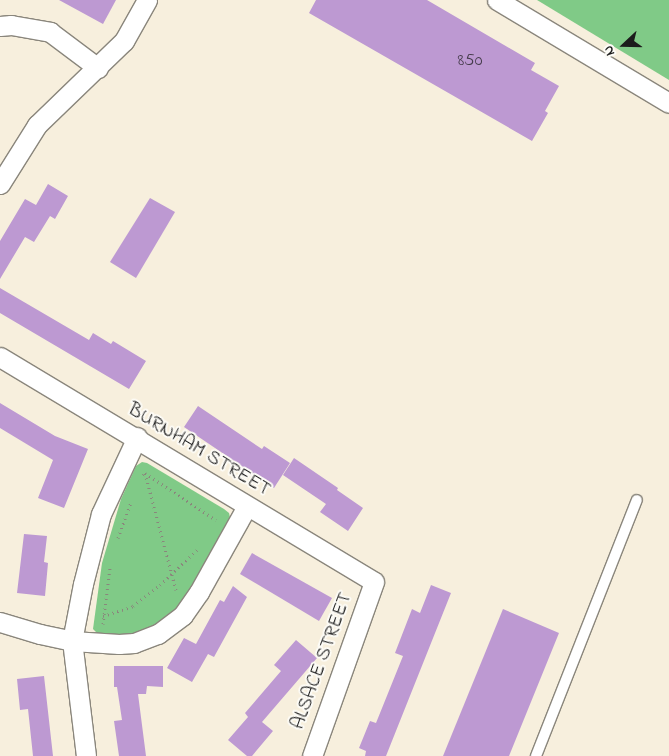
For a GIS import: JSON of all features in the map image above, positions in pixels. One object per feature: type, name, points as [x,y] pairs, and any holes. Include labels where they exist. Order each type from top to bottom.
[{"type":"street","points":[[0,184],[36,125],[98,68],[124,41],[147,0]]},
{"type":"street","points":[[497,0],[669,103]]},
{"type":"street","points":[[0,26],[12,25],[50,32],[98,68]]},
{"type":"street","name":"BURNHAM STREET","points":[[0,356],[137,437],[374,582]]},
{"type":"street","points":[[86,756],[72,641],[83,584],[101,514],[137,437]]},
{"type":"street","points":[[0,622],[72,641],[119,644],[144,640],[158,634],[183,614],[200,592],[241,502]]},
{"type":"street","name":"ALSACE STREET","points":[[312,756],[374,582]]},
{"type":"lane","points":[[536,756],[637,500]]},
{"type":"path","points":[[137,437],[183,614]]},
{"type":"path","points":[[142,478],[145,472]]},
{"type":"path","points":[[145,472],[218,522]]},
{"type":"path","points":[[117,541],[132,500]]},
{"type":"path","points":[[214,528],[218,522],[241,502]]},
{"type":"path","points":[[103,616],[120,612],[133,606],[172,574],[200,546]]},
{"type":"path","points":[[101,643],[111,563]]},
{"type":"green space","points":[[537,0],[669,0],[669,80]]},
{"type":"green space","points":[[142,462],[147,463],[224,509],[229,513],[231,522],[177,609],[158,626],[128,636],[98,634],[93,629],[102,563],[121,499],[136,466]]},
{"type":"building","points":[[59,0],[116,0],[103,24]]},
{"type":"building","points":[[316,0],[427,0],[535,63],[531,70],[559,86],[545,111],[548,113],[532,141],[309,13]]},
{"type":"building","points":[[48,184],[68,196],[55,219],[50,216],[34,242],[25,237],[0,279],[0,241],[25,199],[36,205]]},
{"type":"building","points":[[150,198],[175,212],[136,278],[110,262]]},
{"type":"building","points":[[0,288],[89,340],[93,333],[111,344],[113,341],[146,361],[129,389],[0,313]]},
{"type":"building","points":[[0,403],[55,436],[88,449],[64,508],[38,498],[53,460],[0,428]]},
{"type":"building","points":[[198,406],[262,449],[264,446],[290,463],[274,488],[184,427]]},
{"type":"building","points":[[294,458],[338,488],[337,490],[363,508],[348,531],[320,512],[326,504],[283,475]]},
{"type":"building","points":[[24,534],[47,536],[44,562],[48,563],[45,596],[17,593]]},
{"type":"building","points":[[252,553],[332,598],[319,621],[240,574]]},
{"type":"building","points":[[431,585],[451,593],[386,756],[365,756],[366,751],[359,748],[370,721],[376,723],[403,656],[395,653],[412,609],[420,613]]},
{"type":"building","points":[[233,586],[247,597],[214,657],[208,654],[192,682],[167,668],[184,638],[196,644],[220,600],[224,602]]},
{"type":"building","points":[[503,609],[559,633],[509,756],[443,756]]},
{"type":"building","points":[[296,640],[317,658],[262,722],[273,731],[252,756],[247,756],[228,740],[248,717],[245,713],[281,671],[274,665]]},
{"type":"building","points":[[114,666],[163,666],[163,687],[147,686],[146,694],[138,694],[146,756],[119,756],[114,721],[122,720],[117,687],[114,687]]},
{"type":"building","points":[[44,676],[53,756],[33,756],[28,709],[20,710],[17,679]]}]
